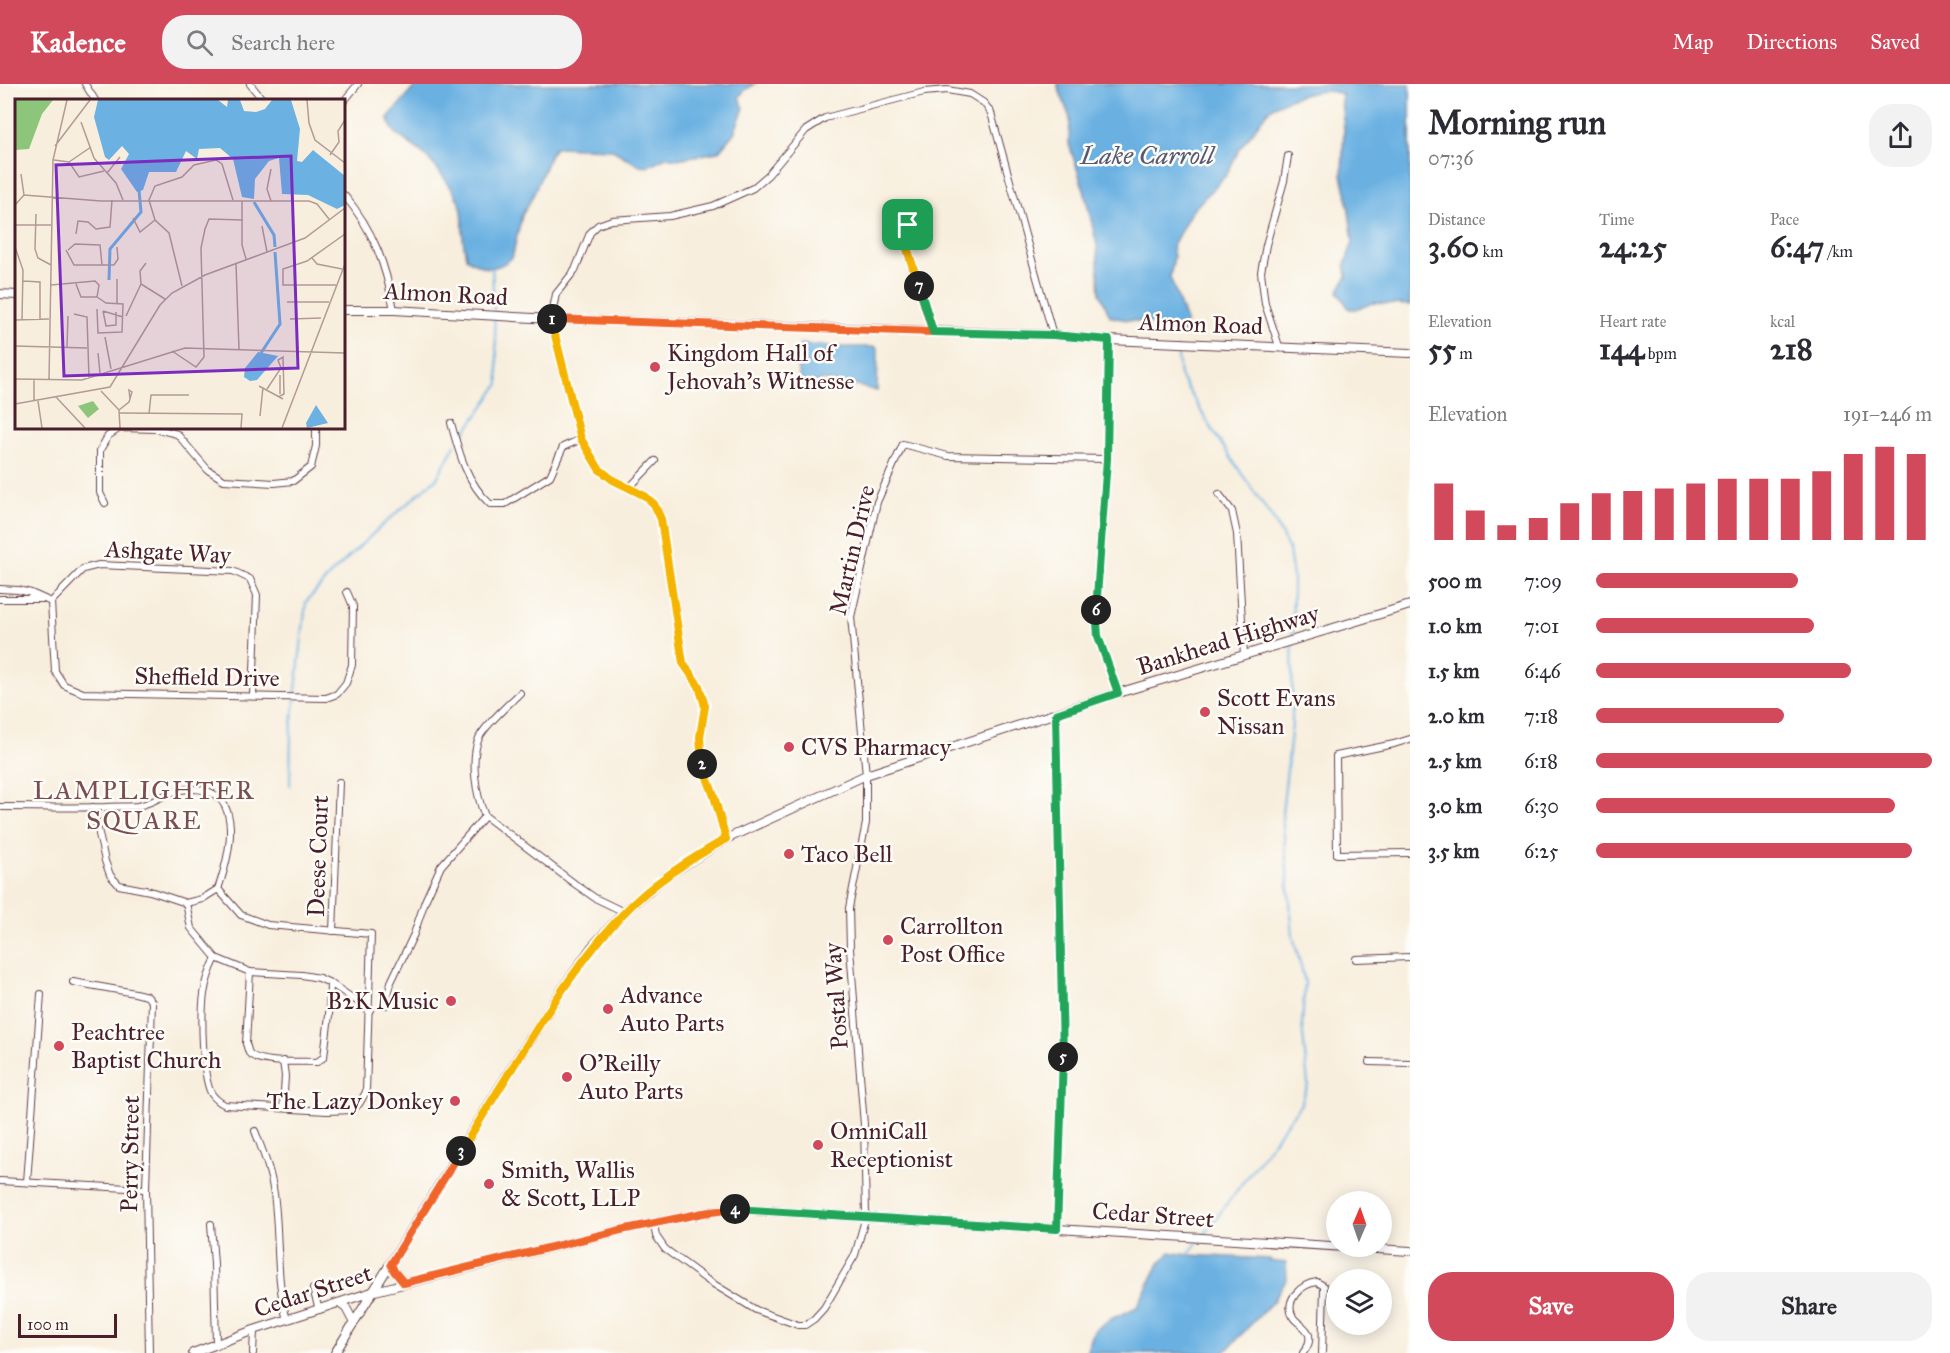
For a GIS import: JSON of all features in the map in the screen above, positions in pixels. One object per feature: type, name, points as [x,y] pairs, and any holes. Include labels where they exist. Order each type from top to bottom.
[{"type":"main road","name":"Bankhead Highway","points":[[335,1353],[513,1066],[591,948],[624,912],[694,857],[726,839],[866,775],[1118,693],[1410,605]]},
{"type":"main road","points":[[391,1264],[404,1283]]},
{"type":"main road","points":[[339,1303],[346,1308],[354,1323]]},
{"type":"street","points":[[85,84],[94,99]]},
{"type":"street","points":[[250,84],[262,99]]},
{"type":"street","points":[[345,100],[358,84]]},
{"type":"street","points":[[726,839],[701,760],[700,737],[705,706],[699,686],[683,663],[661,519],[650,500],[613,480],[599,469],[581,439],[551,319],[556,294],[575,270],[590,234],[598,225],[612,220],[670,216],[714,206],[753,188],[768,175],[806,130],[825,118],[924,92],[947,90],[970,94],[984,103],[991,113],[1053,335]]},
{"type":"street","points":[[1279,346],[1265,304],[1261,272],[1288,156]]},
{"type":"street","points":[[345,196],[378,248],[389,283],[394,310]]},
{"type":"street","points":[[902,232],[933,332]]},
{"type":"street","points":[[0,294],[15,295]]},
{"type":"street","name":"Almon Road","points":[[345,310],[1053,335],[1109,340],[1410,353]]},
{"type":"street","points":[[1109,340],[1107,459],[1096,607],[1098,636],[1118,693]]},
{"type":"street","points":[[451,423],[461,459],[477,492],[490,504],[505,504],[550,476],[563,447],[581,439]]},
{"type":"street","points":[[105,503],[100,493],[100,450],[108,436],[118,429]]},
{"type":"street","points":[[157,429],[177,434],[208,470],[224,480],[274,483],[293,481],[310,467],[316,446],[316,429]]},
{"type":"street","name":"Martin Drive","points":[[866,775],[851,617],[877,502],[903,444],[948,456],[1107,459]]},
{"type":"street","points":[[629,488],[655,461]]},
{"type":"street","points":[[1219,494],[1232,510],[1237,534],[1244,655]]},
{"type":"street","name":"Ashgate Way","points":[[51,602],[83,569],[99,565],[233,571],[243,575],[250,579],[257,595],[253,696]]},
{"type":"street","points":[[0,589],[25,591],[51,602]]},
{"type":"street","name":"Sheffield Drive","points":[[51,602],[55,671],[64,685],[83,693],[326,698],[337,694],[346,683],[352,665],[353,606],[347,592]]},
{"type":"street","points":[[0,599],[43,599]]},
{"type":"street","points":[[520,693],[479,738],[475,762],[476,788],[485,816],[595,898],[624,912]]},
{"type":"street","points":[[1056,714],[1063,1056],[1057,1229]]},
{"type":"street","points":[[1410,739],[1336,756],[1336,814],[1337,854],[1410,853]]},
{"type":"street","name":"Postal Way","points":[[654,1223],[656,1236],[665,1248],[707,1280],[756,1310],[788,1322],[805,1325],[824,1308],[855,1255],[866,1216],[864,1125],[850,949],[849,908],[866,823],[866,775]]},
{"type":"street","name":"Deese Court","points":[[333,931],[339,782]]},
{"type":"street","points":[[0,807],[139,806],[179,790],[206,789],[221,799],[230,818],[231,830],[218,889],[202,899],[186,903],[150,891],[119,885],[110,875],[105,861],[93,807]]},
{"type":"street","points":[[386,1005],[391,982],[414,934],[425,901],[441,866],[485,816]]},
{"type":"street","points":[[216,958],[208,975],[203,996],[203,1048],[207,1081],[217,1101],[225,1105],[327,1112],[352,1110],[359,1104],[366,1092],[371,934],[268,925],[241,915],[218,889]]},
{"type":"street","points":[[186,903],[191,928],[216,958],[250,972],[319,978],[370,1010]]},
{"type":"street","points":[[1356,959],[1410,957]]},
{"type":"street","points":[[250,972],[246,1044],[249,1052],[256,1058],[317,1062],[324,1057],[330,983]]},
{"type":"street","name":"Perry Street","points":[[73,982],[147,996],[152,1002],[146,1189],[148,1353]]},
{"type":"street","points":[[27,1182],[41,994]]},
{"type":"street","points":[[283,1061],[285,1076],[283,1108]]},
{"type":"street","points":[[1369,1062],[1410,1063]]},
{"type":"street","points":[[255,1131],[269,1166],[274,1196],[279,1287],[287,1320]]},
{"type":"street","points":[[0,1181],[146,1189]]},
{"type":"street","name":"Cedar Street","points":[[193,1353],[254,1330],[404,1283],[654,1223],[734,1209],[1410,1251]]},
{"type":"street","points":[[211,1224],[216,1344]]},
{"type":"street","points":[[1303,1353],[1310,1341],[1309,1335],[1307,1329],[1292,1315],[1292,1301],[1303,1288],[1317,1282],[1323,1286],[1324,1290],[1322,1353]]},
{"type":"street","points":[[313,1289],[319,1310]]},
{"type":"street","points":[[253,1353],[254,1330]]},
{"type":"water","points":[[417,84],[755,84],[739,97],[744,108],[734,133],[718,152],[677,159],[666,157],[648,166],[638,165],[611,149],[556,147],[522,215],[512,258],[500,266],[489,268],[466,258],[462,210],[448,183],[429,160],[399,136],[390,124],[388,118]]},
{"type":"water","name":"Lake Carroll","points":[[1057,84],[1410,84],[1410,305],[1372,303],[1358,309],[1349,309],[1338,292],[1347,276],[1345,264],[1353,242],[1342,175],[1344,129],[1341,99],[1343,95],[1326,91],[1295,97],[1269,110],[1240,148],[1227,174],[1191,212],[1172,247],[1174,257],[1170,277],[1186,321],[1180,335],[1150,323],[1110,316],[1100,294],[1097,245],[1084,190],[1069,144],[1070,118]]},
{"type":"water","points":[[800,344],[876,347],[878,352],[877,391],[825,380],[803,382],[797,364]]},
{"type":"water","points":[[1170,1252],[1270,1259],[1270,1261],[1286,1263],[1287,1279],[1273,1301],[1224,1353],[1086,1353],[1094,1331],[1109,1320],[1137,1307],[1158,1266]]},
{"type":"waterway","points":[[492,264],[494,312]]},
{"type":"waterway","points":[[459,441],[499,384],[494,318]]},
{"type":"waterway","points":[[1177,348],[1180,376],[1218,439],[1275,522],[1289,550],[1293,577],[1292,724],[1282,814],[1293,936],[1305,982],[1302,1024],[1308,1085],[1301,1104],[1203,1236]]},
{"type":"waterway","points":[[290,785],[291,733],[306,602],[331,574],[378,529],[437,478],[455,445]]},
{"type":"waterway","points":[[1188,1255],[1199,1240]]},
{"type":"place","name":"Kingdom Hall of Jehovah’s Witnesse","points":[[655,367]]},
{"type":"place","name":"Scott Evans Nissan","points":[[1205,712]]},
{"type":"place","name":"CVS Pharmacy","points":[[789,747]]},
{"type":"place","name":"Taco Bell","points":[[789,854]]},
{"type":"place","name":"Carrollton Post Office","points":[[888,940]]},
{"type":"place","name":"B2K Music","points":[[451,1001]]},
{"type":"place","name":"Advance Auto Parts","points":[[608,1009]]},
{"type":"place","name":"Peachtree Baptist Church","points":[[59,1046]]},
{"type":"place","name":"O'Reilly Auto Parts","points":[[567,1077]]},
{"type":"place","name":"The Lazy Donkey","points":[[455,1101]]},
{"type":"place","name":"OmniCall Receptionist","points":[[818,1145]]},
{"type":"place","name":"Smith, Wallis & Scott, LLP","points":[[489,1184]]},
{"type":"district","name":"LAMPLIGHTER SQUARE","points":[[144,805]]},
{"type":"route","points":[[908,225],[902,232],[933,332],[551,319],[581,439],[599,469],[613,480],[645,496],[654,504],[661,519],[683,663],[699,686],[705,706],[700,737],[701,760],[726,839],[694,857],[666,877],[624,912],[591,948],[519,1056],[391,1264],[404,1283],[621,1230],[734,1209],[1057,1229],[1063,1056],[1056,714],[1118,693],[1098,636],[1096,607],[1107,459],[1109,340],[1053,335],[933,332],[917,282],[902,232],[894,230],[891,219],[901,214],[908,219],[908,225]]}]
